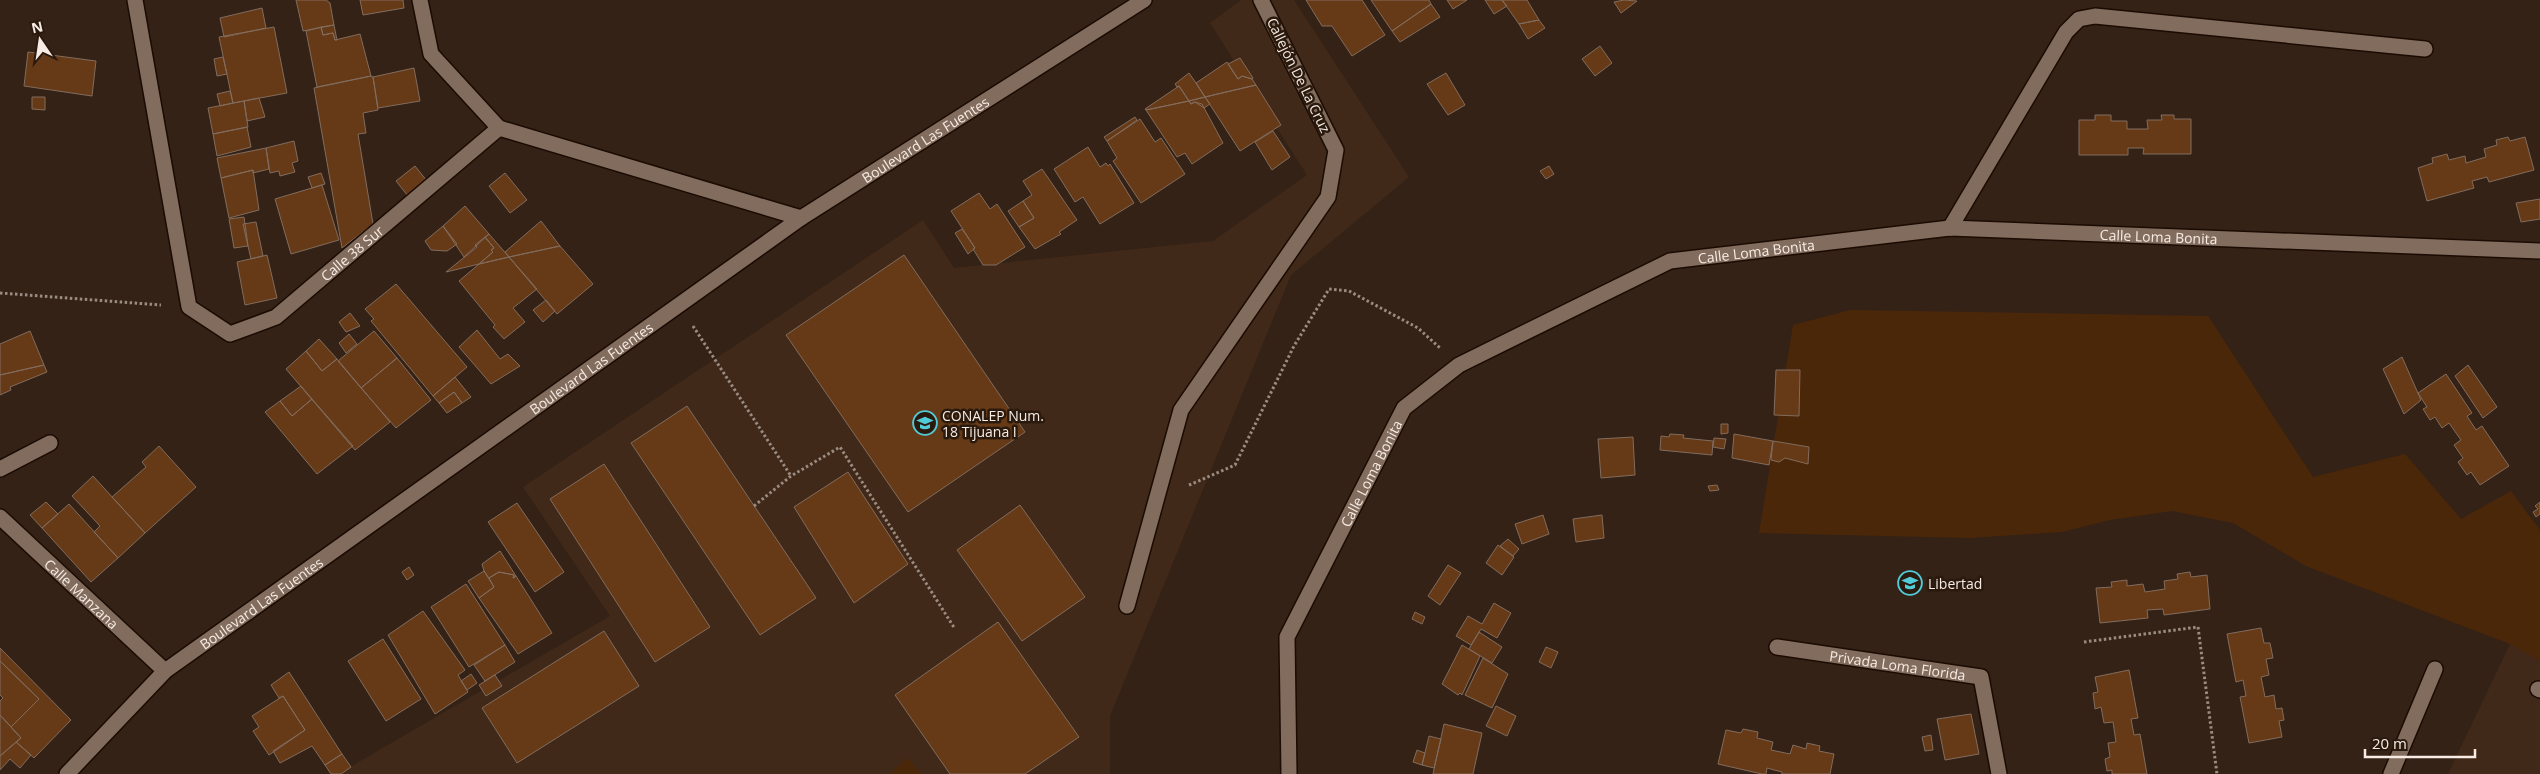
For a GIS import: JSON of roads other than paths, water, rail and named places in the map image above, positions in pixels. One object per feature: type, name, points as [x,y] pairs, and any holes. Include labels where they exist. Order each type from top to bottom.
[{"type":"street","name":"Calle 38 Sur","points":[[135,0],[189,307],[230,334],[276,317],[499,128]]},
{"type":"street","points":[[420,0],[431,54],[499,128],[801,218]]},
{"type":"street","name":"Boulevard Las Fuentes","points":[[72,772],[166,671],[801,218],[1144,0]]},
{"type":"street","name":"Callejón De La Cruz","points":[[1127,606],[1181,410],[1328,197],[1336,150],[1261,0]]},
{"type":"street","points":[[1950,228],[2066,32],[2079,19],[2095,16],[2425,49]]},
{"type":"street","name":"Calle Loma Bonita","points":[[1289,774],[1287,637],[1404,408],[1459,364],[1670,261],[1950,228],[2540,251]]},
{"type":"street","points":[[0,469],[50,443]]},
{"type":"street","name":"Calle Manzana","points":[[0,517],[166,671]]},
{"type":"street","name":"Privada Loma Florida","points":[[1777,647],[1981,677],[1999,774]]},
{"type":"street","points":[[2391,774],[2435,669]]},
{"type":"place","name":"CONALEP Num. 18 Tijuana I","points":[[925,423]]},
{"type":"place","name":"Libertad","points":[[1910,583]]}]
